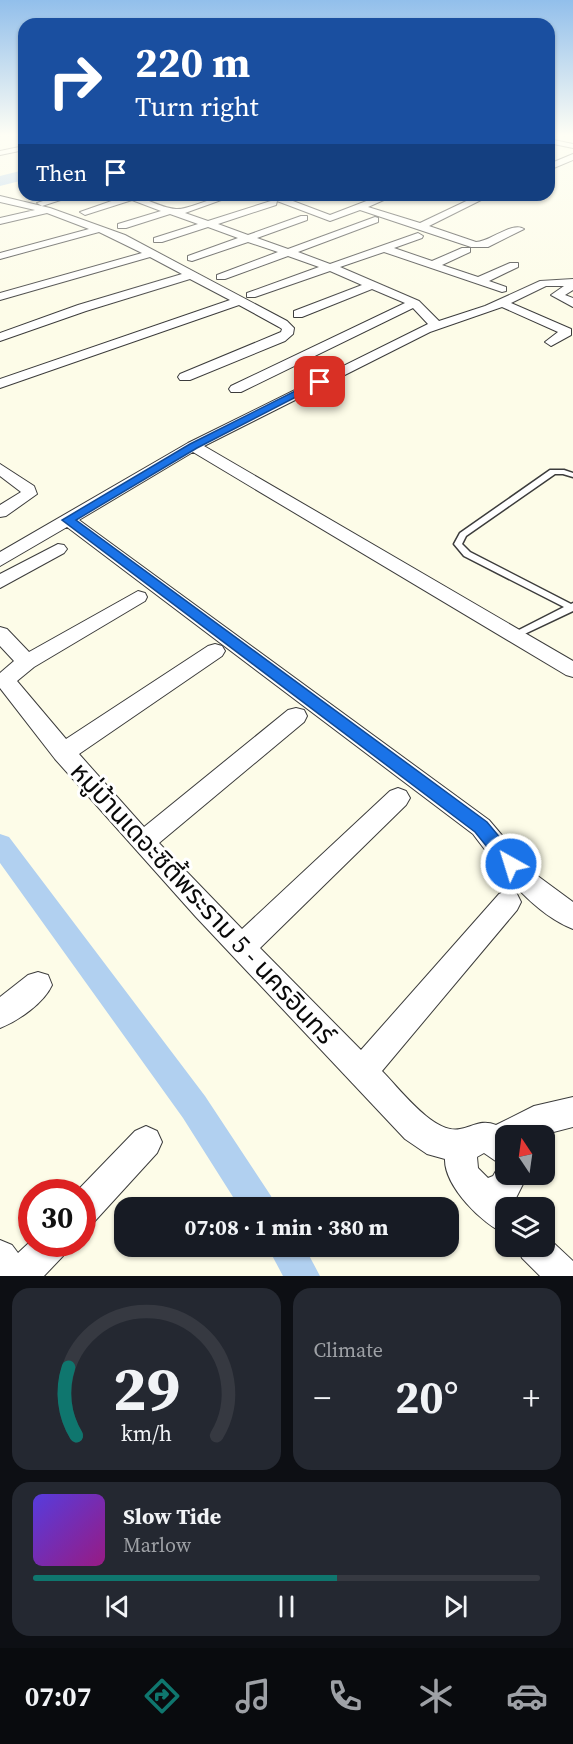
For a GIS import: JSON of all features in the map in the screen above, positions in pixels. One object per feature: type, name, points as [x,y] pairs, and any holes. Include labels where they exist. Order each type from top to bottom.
[{"type":"street","points":[[29,201],[100,229],[152,253],[191,275],[246,298],[288,328],[287,334],[185,377]]},
{"type":"street","points":[[0,221],[55,201]]},
{"type":"street","points":[[85,212],[119,201]]},
{"type":"street","points":[[143,201],[329,267],[415,303],[436,325]]},
{"type":"street","points":[[122,226],[210,201]]},
{"type":"street","points":[[158,240],[268,201]]},
{"type":"street","points":[[284,201],[324,217],[335,217],[375,201]]},
{"type":"street","points":[[0,384],[384,248],[475,201]]},
{"type":"street","points":[[360,207],[419,231],[480,245],[519,229]]},
{"type":"street","points":[[192,258],[304,218]]},
{"type":"street","points":[[221,277],[375,220]]},
{"type":"street","points":[[0,256],[100,229]]},
{"type":"street","points":[[384,248],[479,281],[567,332],[551,342]]},
{"type":"street","points":[[432,265],[466,250]]},
{"type":"street","points":[[0,297],[152,253]]},
{"type":"street","points":[[479,281],[514,265]]},
{"type":"street","points":[[0,337],[82,308],[191,275]]},
{"type":"street","points":[[0,560],[194,446],[436,325],[502,296],[544,283],[573,284]]},
{"type":"street","points":[[573,284],[557,295],[573,303]]},
{"type":"street","points":[[298,314],[371,285]]},
{"type":"street","points":[[236,389],[415,303]]},
{"type":"street","points":[[194,446],[573,670]]},
{"type":"street","points":[[0,469],[29,491],[27,497],[0,512]]},
{"type":"street","points":[[68,520],[481,827],[526,882],[573,917]]},
{"type":"street","points":[[0,582],[58,549]]},
{"type":"street","points":[[0,634],[27,662],[138,597]]},
{"type":"street","points":[[63,753],[215,651]]},
{"type":"street","name":"หมู่บ้านเดอะซิตี้พระราม 5 - นครอินทร์","points":[[27,662],[5,680],[63,753],[242,947],[416,1128],[438,1143],[495,1142]]},
{"type":"street","points":[[144,841],[296,716]]},
{"type":"street","points":[[242,947],[398,798]]},
{"type":"street","points":[[362,1072],[508,902]]},
{"type":"street","points":[[0,1014],[38,985]]},
{"type":"street","points":[[527,1125],[534,1121],[573,1112]]},
{"type":"street","points":[[96,1194],[146,1142]]},
{"type":"street","points":[[495,1143],[460,1161],[462,1170],[472,1186],[495,1207]]},
{"type":"street","points":[[480,1192],[496,1193],[505,1185]]},
{"type":"street","points":[[0,1257],[15,1276]]},
{"type":"street","points":[[20,1276],[38,1257]]},
{"type":"lane","points":[[572,607],[467,554],[458,544],[463,535],[553,472],[573,475]]},
{"type":"lane","points":[[514,636],[572,607]]},
{"type":"waterway","points":[[0,844],[194,1107],[252,1197]]},
{"type":"waterway","points":[[291,1257],[303,1276]]},
{"type":"route","points":[[320,382],[194,446],[68,520],[481,827],[511,864]]}]
